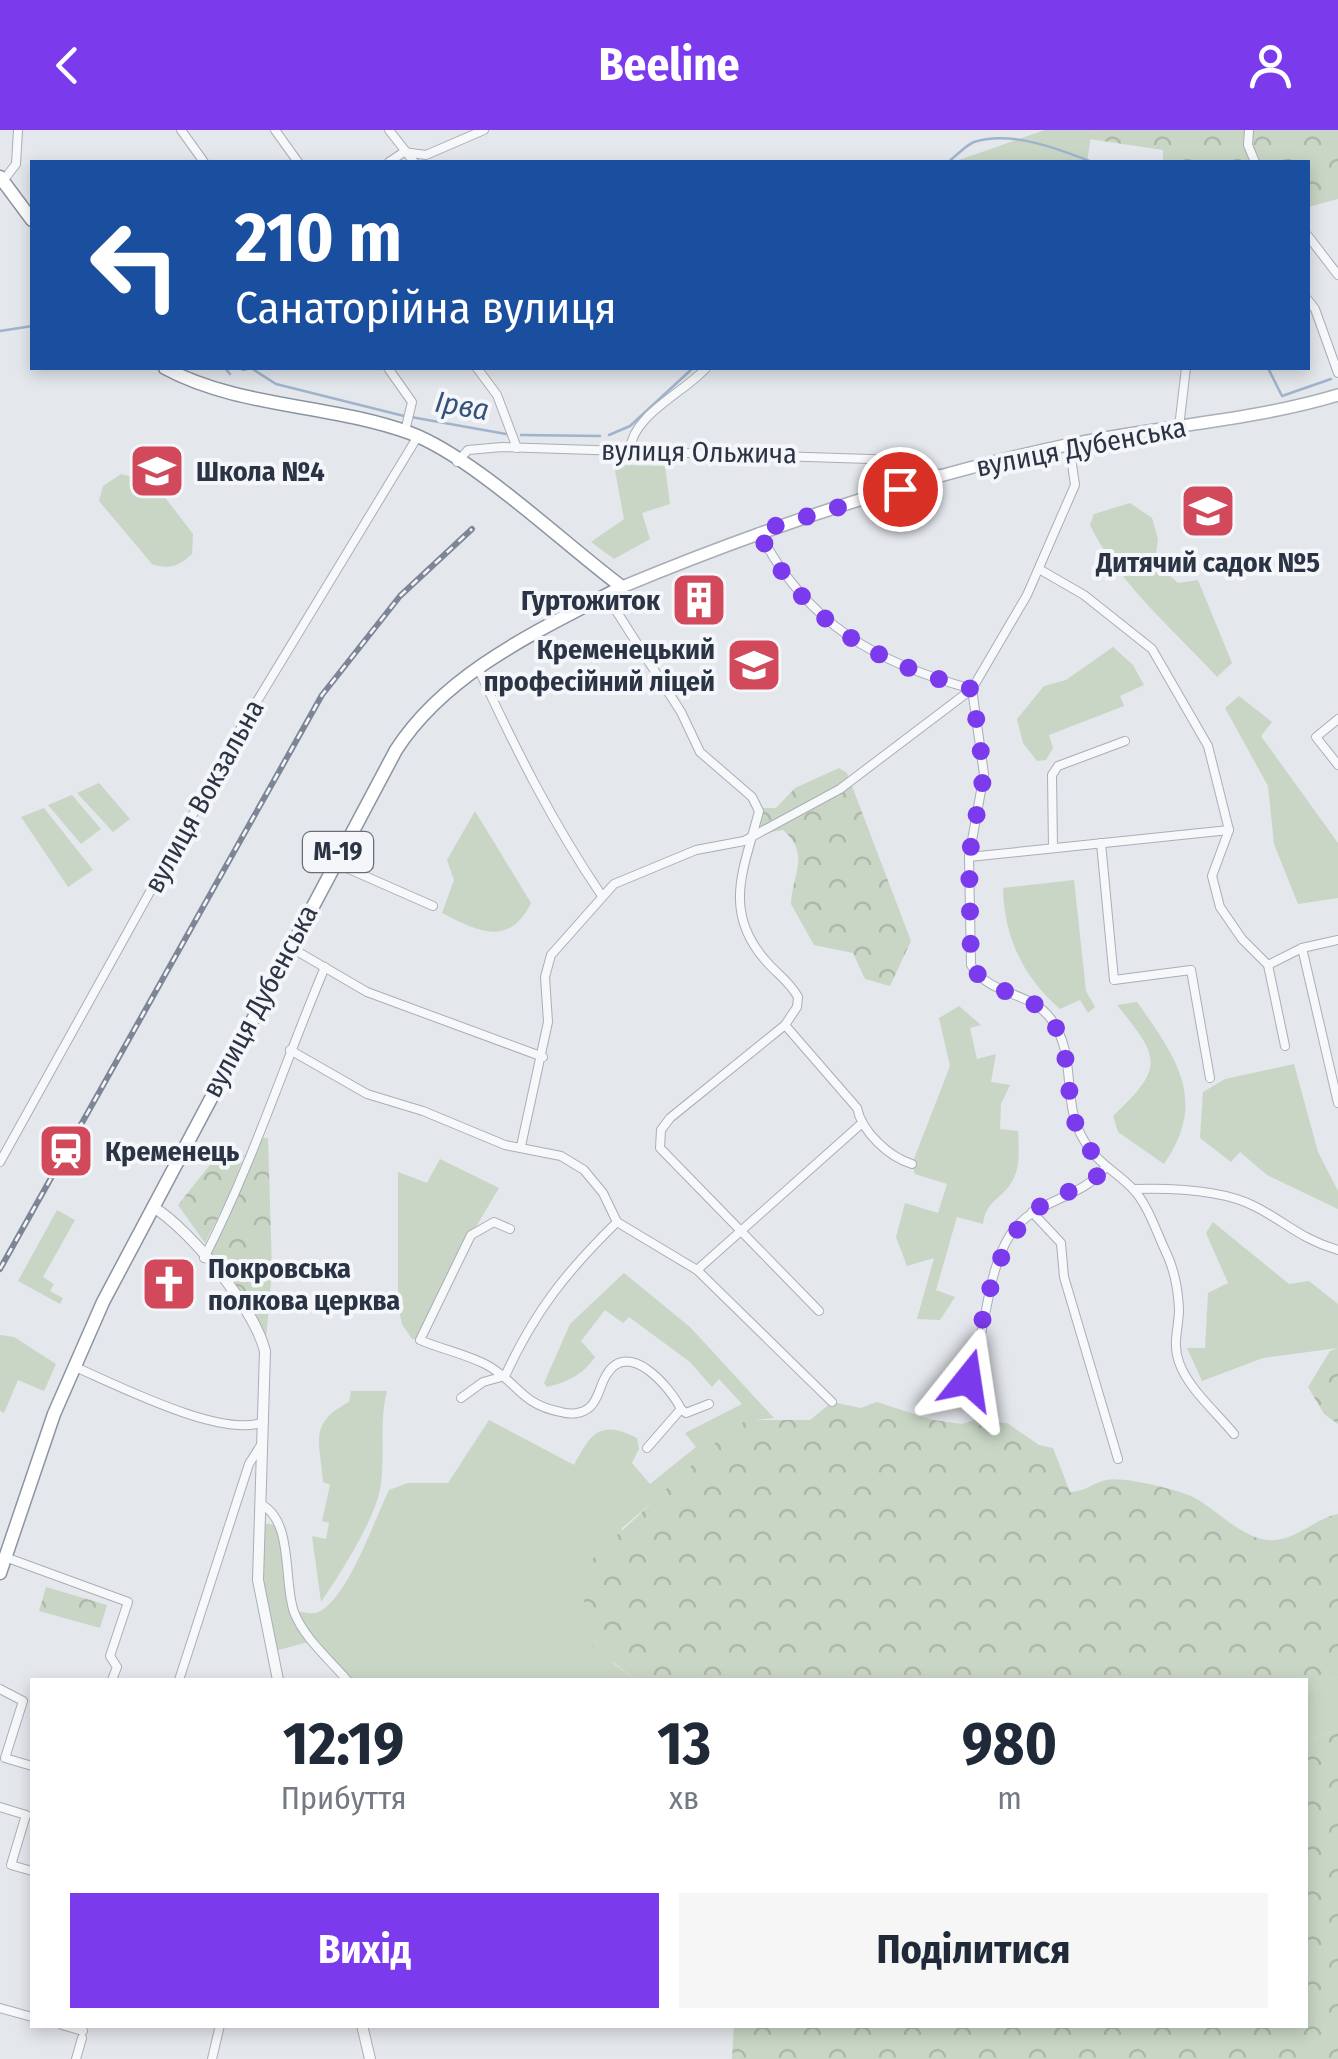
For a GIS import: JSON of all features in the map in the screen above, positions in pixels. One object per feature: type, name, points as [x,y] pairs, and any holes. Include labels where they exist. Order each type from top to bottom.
[{"type":"highway","points":[[2,179],[30,217]]},
{"type":"highway","points":[[170,370],[217,388],[412,434],[457,462],[622,586]]},
{"type":"highway","name":"вулиця Дубенська","points":[[153,1207],[333,862],[411,727],[427,707],[478,668],[622,586]]},
{"type":"highway","name":"М-19","points":[[0,1573],[73,1366],[153,1207]]},
{"type":"main road","name":"вулиця Дубенська","points":[[622,586],[758,531],[943,476],[1069,444],[1284,410],[1338,394]]},
{"type":"street","points":[[2,179],[16,164],[18,130]]},
{"type":"street","points":[[181,130],[203,160]]},
{"type":"street","points":[[275,130],[297,160]]},
{"type":"street","points":[[389,130],[412,160]]},
{"type":"street","points":[[393,160],[404,152],[426,155],[484,130]]},
{"type":"street","points":[[1249,130],[1248,144],[1254,160]]},
{"type":"street","points":[[1310,239],[1338,275]]},
{"type":"street","points":[[1310,304],[1338,372]]},
{"type":"street","points":[[389,370],[412,402],[412,434]]},
{"type":"street","points":[[478,370],[504,411],[516,448]]},
{"type":"street","points":[[630,450],[630,439],[645,420],[704,370]]},
{"type":"street","points":[[1179,428],[1186,370]]},
{"type":"street","name":"вулиця Вокзальна","points":[[0,1162],[242,726],[412,434]]},
{"type":"street","points":[[521,1146],[543,1058],[548,1022],[545,977],[551,955],[602,896],[628,876],[696,850],[744,841],[840,789],[972,689],[1039,570],[1075,484],[1069,444]]},
{"type":"street","name":"вулиця Ольжича","points":[[457,462],[468,450],[630,450],[900,460],[943,476]]},
{"type":"street","points":[[900,460],[909,474],[900,489]]},
{"type":"street","points":[[758,531],[818,613],[839,633],[881,657],[972,689]]},
{"type":"street","points":[[1039,570],[1084,595],[1152,649],[1208,746],[1229,830],[1212,876],[1220,907],[1242,939],[1268,965],[1285,1046]]},
{"type":"street","points":[[606,595],[681,712],[700,752],[752,797],[760,811],[741,866],[739,898],[745,931],[798,996],[785,1025],[683,1106],[658,1138],[660,1148],[820,1311]]},
{"type":"street","points":[[478,668],[548,811],[602,896]]},
{"type":"street","points":[[972,689],[984,774],[969,857],[971,965],[988,984],[1028,1001],[1051,1018],[1068,1058],[1073,1115],[1104,1169],[1133,1189],[1175,1277],[1179,1310],[1174,1343],[1180,1366],[1234,1434]]},
{"type":"street","points":[[1338,719],[1316,737],[1338,766]]},
{"type":"street","points":[[1053,848],[1052,775],[1058,766],[1125,741]]},
{"type":"street","points":[[969,857],[1229,830]]},
{"type":"street","points":[[1102,843],[1114,980],[1192,970],[1210,1078]]},
{"type":"street","points":[[333,862],[432,906]]},
{"type":"street","points":[[1268,965],[1302,948],[1338,940]]},
{"type":"street","points":[[288,946],[367,992],[543,1058]]},
{"type":"street","points":[[1302,948],[1338,1103]]},
{"type":"street","points":[[204,1258],[242,1186],[324,967]]},
{"type":"street","points":[[785,1025],[848,1097],[860,1124],[899,1160],[912,1164]]},
{"type":"street","points":[[290,1050],[367,1094],[423,1110],[505,1144],[560,1156],[584,1170],[603,1193],[617,1222],[697,1270],[832,1402]]},
{"type":"street","points":[[697,1270],[860,1124]]},
{"type":"street","points":[[948,1400],[968,1380],[1004,1248],[1032,1212],[1086,1186],[1104,1169]]},
{"type":"street","points":[[1133,1189],[1164,1188],[1240,1202],[1288,1230],[1338,1250]]},
{"type":"street","points":[[153,1207],[178,1222],[259,1327],[265,1350],[258,1580],[278,1678]]},
{"type":"street","points":[[1032,1212],[1061,1243],[1064,1277],[1118,1458]]},
{"type":"street","points":[[510,1229],[494,1222],[471,1235],[420,1340],[484,1364],[505,1376],[532,1405],[566,1414],[582,1412],[593,1405],[607,1373],[625,1361],[658,1378],[686,1413],[709,1404]]},
{"type":"street","points":[[462,1398],[483,1382],[505,1376],[530,1322],[554,1287],[617,1222]]},
{"type":"street","points":[[73,1366],[210,1421],[252,1428],[264,1422]]},
{"type":"street","points":[[647,1448],[681,1410]]},
{"type":"street","points":[[181,1678],[250,1464],[263,1444]]},
{"type":"street","points":[[260,1504],[270,1508],[280,1525],[290,1597],[302,1629],[345,1678]]},
{"type":"street","points":[[5,1558],[128,1602],[110,1656],[117,1666],[113,1678]]},
{"type":"street","points":[[0,1689],[24,1701],[5,1758],[30,1765]]},
{"type":"street","points":[[0,1807],[29,1813],[11,1864],[30,1871]]},
{"type":"street","points":[[0,2008],[30,2016]]},
{"type":"street","points":[[69,2028],[82,2034],[76,2059]]},
{"type":"street","points":[[212,2059],[219,2028]]},
{"type":"street","points":[[363,2028],[370,2059]]},
{"type":"green space","points":[[1045,130],[1092,130],[1087,160],[959,160]]},
{"type":"green space","points":[[1092,130],[1338,130],[1338,199],[1310,206],[1310,160],[1163,160],[1163,150],[1089,139]]},
{"type":"green space","points":[[614,465],[665,466],[670,504],[642,513],[650,539],[614,559],[591,542],[624,519]]},
{"type":"green space","points":[[121,474],[154,483],[193,534],[192,554],[169,567],[152,564],[99,501],[103,486]]},
{"type":"green space","points":[[1130,503],[1152,518],[1158,539],[1155,562],[1178,583],[1198,580],[1232,663],[1217,677],[1131,586],[1090,525],[1094,514]]},
{"type":"green space","points":[[1113,647],[1133,665],[1144,685],[1120,696],[1124,706],[1049,735],[1053,748],[1046,760],[1037,761],[1023,743],[1017,719],[1044,686],[1066,680]]},
{"type":"green space","points":[[1239,696],[1272,722],[1261,736],[1338,843],[1338,898],[1298,904],[1274,844],[1268,786],[1225,708]]},
{"type":"green space","points":[[839,768],[847,773],[911,941],[890,986],[865,979],[853,953],[814,945],[791,904],[798,865],[796,847],[783,830],[753,835],[761,808],[776,808],[795,788]]},
{"type":"green space","points":[[99,783],[130,819],[113,832],[77,793]]},
{"type":"green space","points":[[72,795],[101,829],[81,844],[48,805]]},
{"type":"green space","points":[[44,808],[93,870],[68,887],[21,817]]},
{"type":"green space","points":[[475,811],[531,903],[513,926],[502,931],[480,930],[442,913],[454,880],[447,860]]},
{"type":"green space","points":[[1074,880],[1086,991],[1095,1007],[1088,1013],[1080,1000],[1060,1009],[1036,983],[1018,955],[1004,906],[1003,888]]},
{"type":"green space","points":[[1137,1002],[1175,1061],[1182,1080],[1184,1120],[1164,1164],[1118,1132],[1113,1116],[1142,1085],[1151,1062],[1142,1038],[1117,1005]]},
{"type":"green space","points":[[959,1006],[981,1025],[970,1028],[977,1059],[996,1054],[991,1082],[1010,1085],[1001,1104],[1000,1129],[1018,1131],[1018,1159],[1013,1180],[990,1206],[983,1224],[957,1217],[936,1290],[955,1297],[940,1320],[917,1319],[934,1258],[907,1266],[896,1237],[905,1203],[938,1213],[947,1184],[915,1174],[912,1164],[950,1066],[939,1018]]},
{"type":"green space","points":[[1294,1064],[1318,1152],[1338,1191],[1338,1209],[1267,1175],[1240,1152],[1231,1162],[1200,1138],[1203,1092],[1225,1079]]},
{"type":"green space","points":[[257,1138],[268,1138],[272,1271],[265,1351],[259,1327],[204,1258]]},
{"type":"green space","points":[[218,1155],[244,1155],[235,1184],[205,1243],[178,1205]]},
{"type":"green space","points":[[440,1159],[499,1188],[462,1250],[420,1340],[412,1339],[402,1324],[398,1306],[398,1172],[427,1183]]},
{"type":"green space","points":[[57,1210],[75,1220],[43,1277],[54,1284],[50,1291],[63,1298],[60,1304],[18,1281]]},
{"type":"green space","points":[[1213,1222],[1289,1284],[1309,1281],[1338,1304],[1338,1348],[1263,1358],[1202,1381],[1187,1348],[1205,1348],[1208,1293],[1228,1283],[1206,1233]]},
{"type":"green space","points":[[624,1273],[690,1327],[774,1418],[747,1421],[727,1432],[701,1461],[622,1528],[613,1663],[633,1678],[345,1678],[312,1641],[271,1652],[261,1614],[260,1523],[279,1525],[296,1611],[315,1613],[322,1611],[344,1585],[389,1490],[408,1483],[448,1483],[489,1420],[574,1465],[598,1433],[624,1432],[637,1438],[639,1449],[632,1463],[650,1484],[696,1447],[685,1433],[742,1404],[719,1379],[712,1387],[690,1362],[629,1317],[623,1323],[605,1310],[581,1341],[595,1357],[574,1377],[547,1387],[544,1383],[570,1324]]},
{"type":"green space","points":[[0,1335],[14,1337],[56,1364],[44,1391],[18,1380],[4,1413],[0,1411]]},
{"type":"green space","points":[[1338,1348],[1338,1424],[1324,1414],[1308,1387],[1330,1351]]},
{"type":"green space","points":[[351,1391],[387,1391],[381,1484],[365,1528],[321,1602],[312,1536],[326,1539],[329,1523],[322,1521],[330,1485],[323,1482],[320,1435],[327,1418],[349,1402]]},
{"type":"green space","points":[[832,1402],[861,1408],[877,1402],[933,1420],[1007,1423],[1039,1445],[1053,1448],[1070,1492],[1114,1479],[1165,1488],[1195,1498],[1243,1531],[1264,1540],[1291,1536],[1338,1514],[1338,1677],[1308,1690],[1308,1678],[633,1678],[590,1644],[579,1625],[593,1558],[727,1432],[747,1420],[810,1420]]},
{"type":"green space","points":[[46,1587],[107,1605],[100,1628],[39,1611]]},
{"type":"green space","points":[[1338,1677],[1338,1730],[1308,1739],[1308,1690]]},
{"type":"green space","points":[[1338,1730],[1338,2059],[732,2059],[734,2028],[1308,2028],[1308,1739]]},
{"type":"waterway","name":"Ірва","points":[[950,160],[974,142],[1003,138],[1034,143],[1087,160]]},
{"type":"waterway","name":"Ірва","points":[[0,331],[30,326]]},
{"type":"waterway","name":"Ірва","points":[[227,370],[230,374]]},
{"type":"waterway","name":"Ірва","points":[[254,370],[276,384],[404,416]]},
{"type":"waterway","name":"Ірва","points":[[609,435],[630,426],[691,370]]},
{"type":"waterway","name":"Ірва","points":[[1269,370],[1282,396],[1331,379]]},
{"type":"waterway","name":"Ірва","points":[[411,417],[506,434]]},
{"type":"waterway","name":"Ірва","points":[[521,435],[600,436]]},
{"type":"railway","points":[[0,1269],[322,695],[400,596],[472,529]]},
{"type":"place","name":"Школа №4","points":[[157,471]]},
{"type":"place","name":"Дитячий садок №5","points":[[1208,511]]},
{"type":"place","name":"Гуртожиток","points":[[699,600]]},
{"type":"place","name":"Кременецький професійний ліцей","points":[[754,665]]},
{"type":"place","name":"Кременець","points":[[66,1151]]},
{"type":"place","name":"Покровська полкова церква","points":[[169,1284]]},
{"type":"route","points":[[900,489],[758,531],[818,613],[839,633],[881,657],[972,689],[984,774],[969,857],[971,965],[977,976],[995,989],[1028,1001],[1051,1018],[1068,1058],[1073,1115],[1081,1135],[1104,1169],[1086,1186],[1043,1204],[1012,1232],[990,1291],[968,1380]]}]
